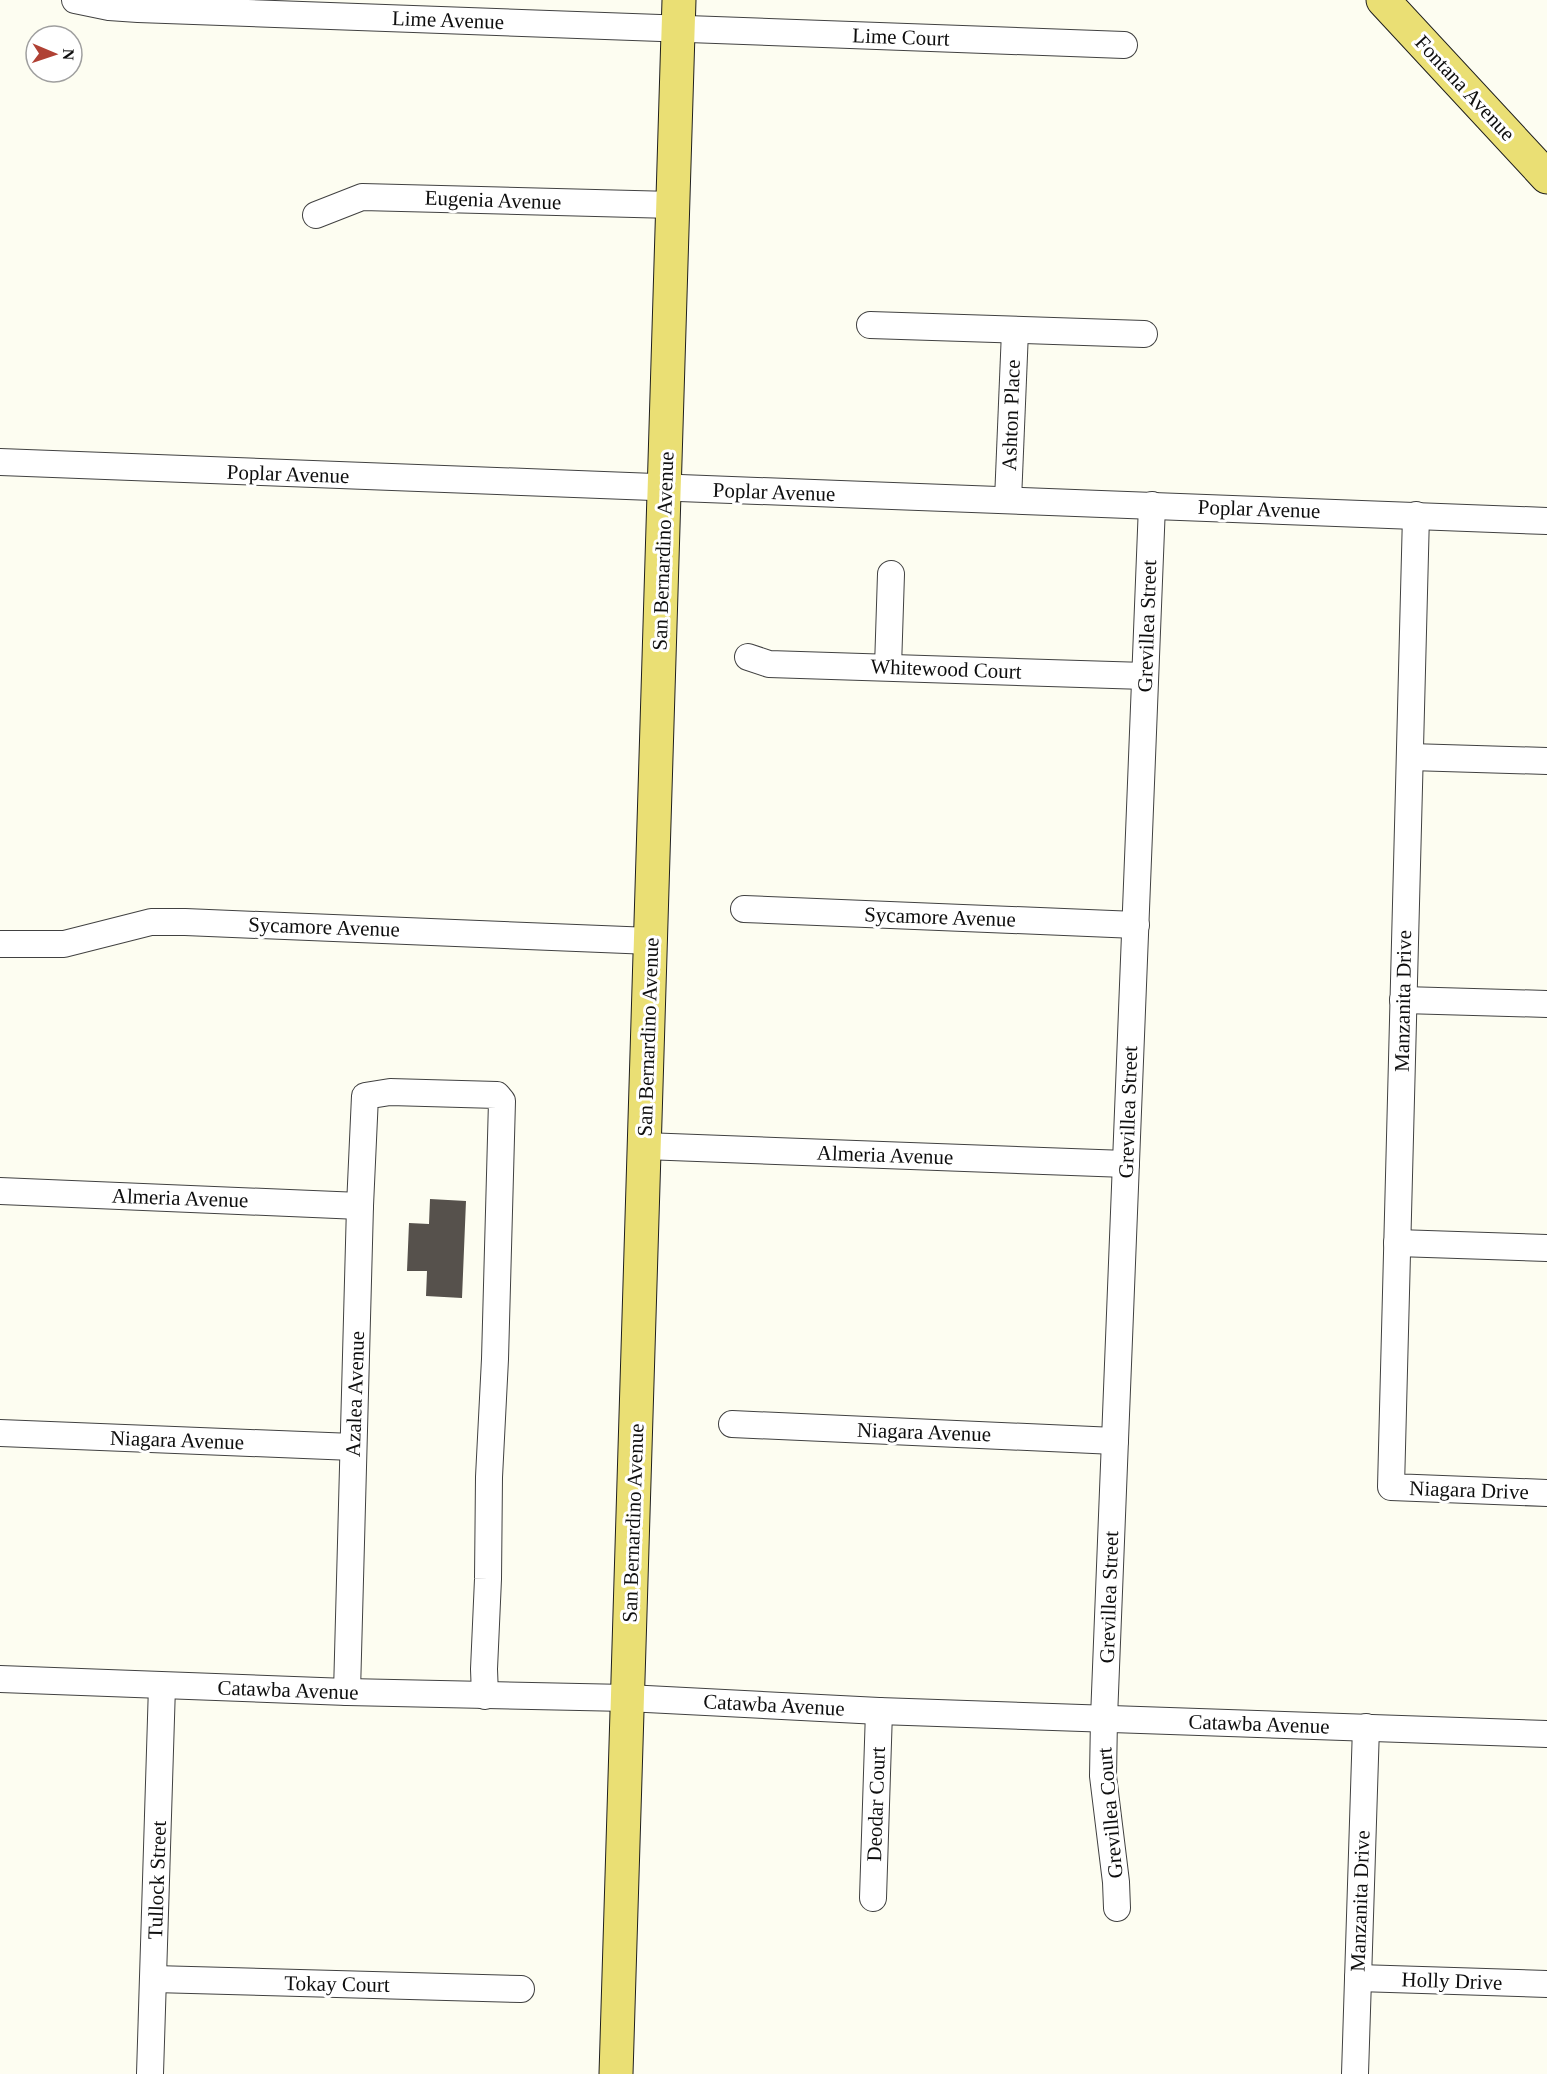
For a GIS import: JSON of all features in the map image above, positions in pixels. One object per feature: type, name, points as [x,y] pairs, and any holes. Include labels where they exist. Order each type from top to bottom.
[{"type":"main road","name":"Fontana Avenue","points":[[1383,0],[1547,177]]},
{"type":"main road","name":"San Bernardino Avenue","points":[[616,2074],[679,14]]},
{"type":"street","name":"Lime Avenue","points":[[75,0],[109,7],[138,9],[679,14]]},
{"type":"street","name":"Lime Court","points":[[679,14],[1124,45]]},
{"type":"street","name":"Eugenia Avenue","points":[[316,215],[362,197],[673,205]]},
{"type":"street","name":"Ashton Place","points":[[870,325],[1144,334]]},
{"type":"street","name":"Ashton Place","points":[[1008,500],[1015,331]]},
{"type":"street","name":"Poplar Avenue","points":[[0,462],[1547,521]]},
{"type":"street","name":"Grevillea Street","points":[[1104,1719],[1152,505]]},
{"type":"street","name":"Manzanita Drive","points":[[1390,1487],[1416,515]]},
{"type":"street","points":[[888,667],[891,574]]},
{"type":"street","name":"Whitewood Court","points":[[748,657],[769,664],[1146,676]]},
{"type":"street","points":[[1410,757],[1547,761]]},
{"type":"street","name":"Sycamore Avenue","points":[[744,909],[1136,925]]},
{"type":"street","name":"Sycamore Avenue","points":[[0,944],[64,944],[151,922],[651,941]]},
{"type":"street","points":[[1403,1000],[1547,1004]]},
{"type":"street","name":"Azalea Avenue","points":[[347,1692],[365,1096],[390,1092],[497,1095],[502,1101],[495,1359],[489,1477],[485,1696]]},
{"type":"street","name":"Almeria Avenue","points":[[644,1146],[1126,1164]]},
{"type":"street","name":"Almeria Avenue","points":[[0,1191],[360,1206]]},
{"type":"street","points":[[1397,1242],[1547,1248]]},
{"type":"street","name":"Niagara Avenue","points":[[732,1424],[1115,1441]]},
{"type":"street","name":"Niagara Avenue","points":[[0,1433],[354,1447]]},
{"type":"street","name":"Niagara Drive","points":[[1390,1487],[1547,1492]]},
{"type":"street","name":"Catawba Avenue","points":[[0,1679],[347,1692],[627,1698],[879,1711],[1547,1734]]},
{"type":"street","name":"Tullock Street","points":[[150,2074],[162,1686]]},
{"type":"street","name":"Deodar Court","points":[[873,1898],[879,1711]]},
{"type":"street","name":"Grevillea Court","points":[[1104,1719],[1103,1776],[1117,1908]]},
{"type":"street","name":"Manzanita Drive","points":[[1355,2074],[1366,1727]]},
{"type":"street","name":"Holly Drive","points":[[1358,1978],[1547,1983]]},
{"type":"street","name":"Tokay Court","points":[[154,1980],[521,1989]]},
{"type":"building","points":[[430,1199],[466,1201],[462,1298],[426,1296],[427,1271],[407,1271],[409,1223],[429,1224]]}]
